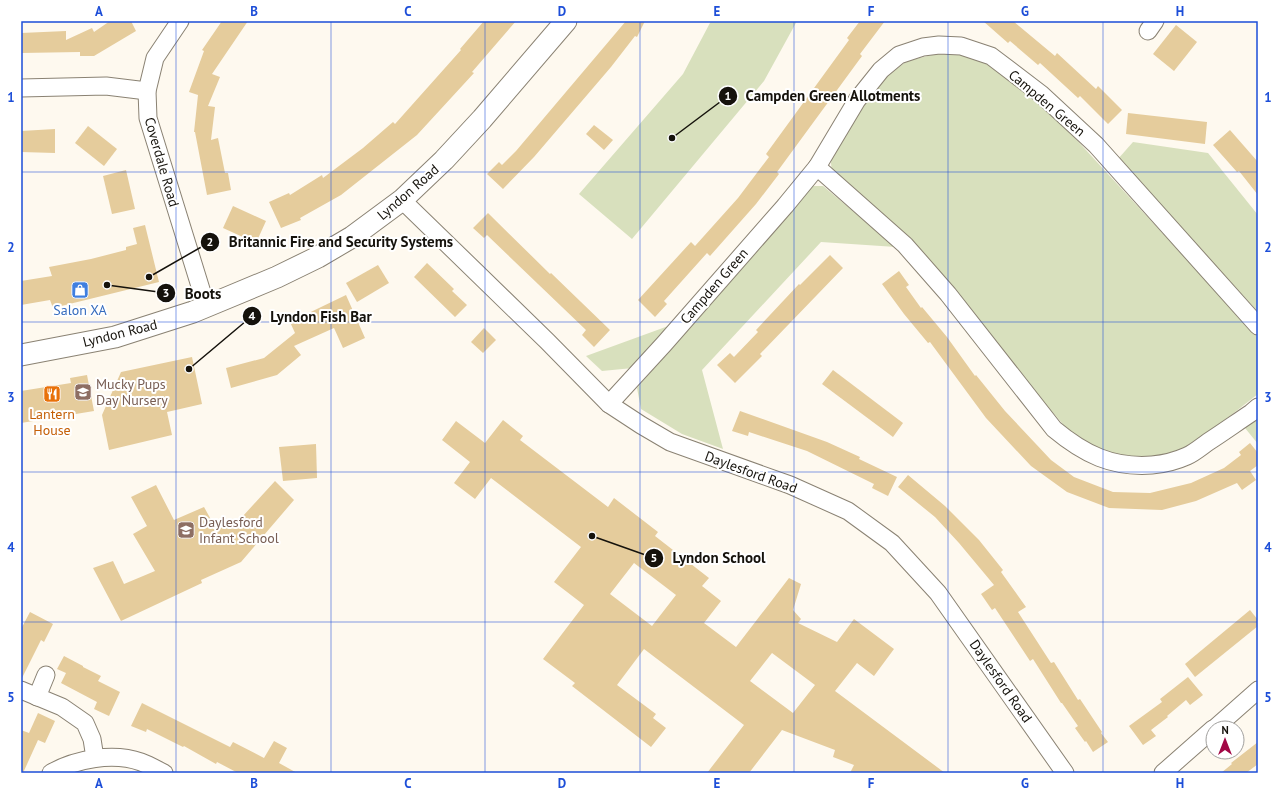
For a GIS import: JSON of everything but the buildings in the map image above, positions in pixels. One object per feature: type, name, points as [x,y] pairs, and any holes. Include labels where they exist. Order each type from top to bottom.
[{"type":"street","name":"Coverdale Road","points":[[180,21],[155,58],[147,90],[148,118],[205,307]]},
{"type":"street","name":"Lyndon Road","points":[[21,355],[116,337],[148,328],[205,307],[277,277],[318,257],[352,237],[402,200],[444,160],[482,119],[566,21]]},
{"type":"street","name":"Campden Green","points":[[609,404],[664,344],[714,285],[785,206],[817,167],[857,100],[881,70],[899,56],[923,47],[939,45],[961,46],[991,56],[1041,94],[1096,145],[1258,326]]},
{"type":"street","points":[[21,88],[106,86],[147,90]]},
{"type":"street","points":[[817,167],[904,246],[948,294],[1054,429],[1069,442],[1089,453],[1107,461],[1121,464],[1136,466],[1163,464],[1187,456],[1258,407]]},
{"type":"street","name":"Daylesford Road","points":[[402,200],[548,341],[609,404],[670,442],[790,485],[848,511],[892,543],[938,593],[1065,773]]},
{"type":"street","points":[[37,697],[46,675]]},
{"type":"street","points":[[21,690],[62,707],[85,723],[92,739],[95,758]]},
{"type":"street","points":[[1224,720],[1258,690]]},
{"type":"street","points":[[1163,773],[1205,737]]},
{"type":"street","points":[[51,773],[74,762],[95,758],[120,758],[141,762],[164,773]]},
{"type":"green space","points":[[711,21],[797,21],[764,81],[632,239],[579,194],[683,74]]},
{"type":"green space","points":[[936,54],[963,55],[984,60],[1039,99],[1258,337],[1258,394],[1189,448],[1154,459],[1110,457],[1076,440],[1056,416],[832,174],[831,163],[833,149],[861,102],[887,76],[907,61]]},
{"type":"green space","points":[[1133,142],[1208,153],[1258,215],[1258,312],[1118,159]]},
{"type":"green space","points":[[813,186],[823,186],[896,247],[821,242],[702,370],[723,449],[682,434],[641,409],[637,388],[804,189]]},
{"type":"green space","points":[[671,325],[633,368],[602,371],[586,356]]},
{"type":"green space","points":[[1258,417],[1258,444],[1245,428]]},
{"type":"place","name":"Campden Green Allotments","points":[[672,138]]},
{"type":"place","name":"Britannic Fire and Security Systems","points":[[149,277]]},
{"type":"place","name":"Boots","points":[[107,285]]},
{"type":"place","name":"Salon XA","points":[[80,290]]},
{"type":"place","name":"Lyndon Fish Bar","points":[[189,369]]},
{"type":"place","name":"Mucky Pups Day Nursery","points":[[83,392]]},
{"type":"place","name":"Lantern House","points":[[52,394]]},
{"type":"place","name":"Daylesford Infant School","points":[[186,530]]},
{"type":"place","name":"Lyndon School","points":[[592,536]]}]
